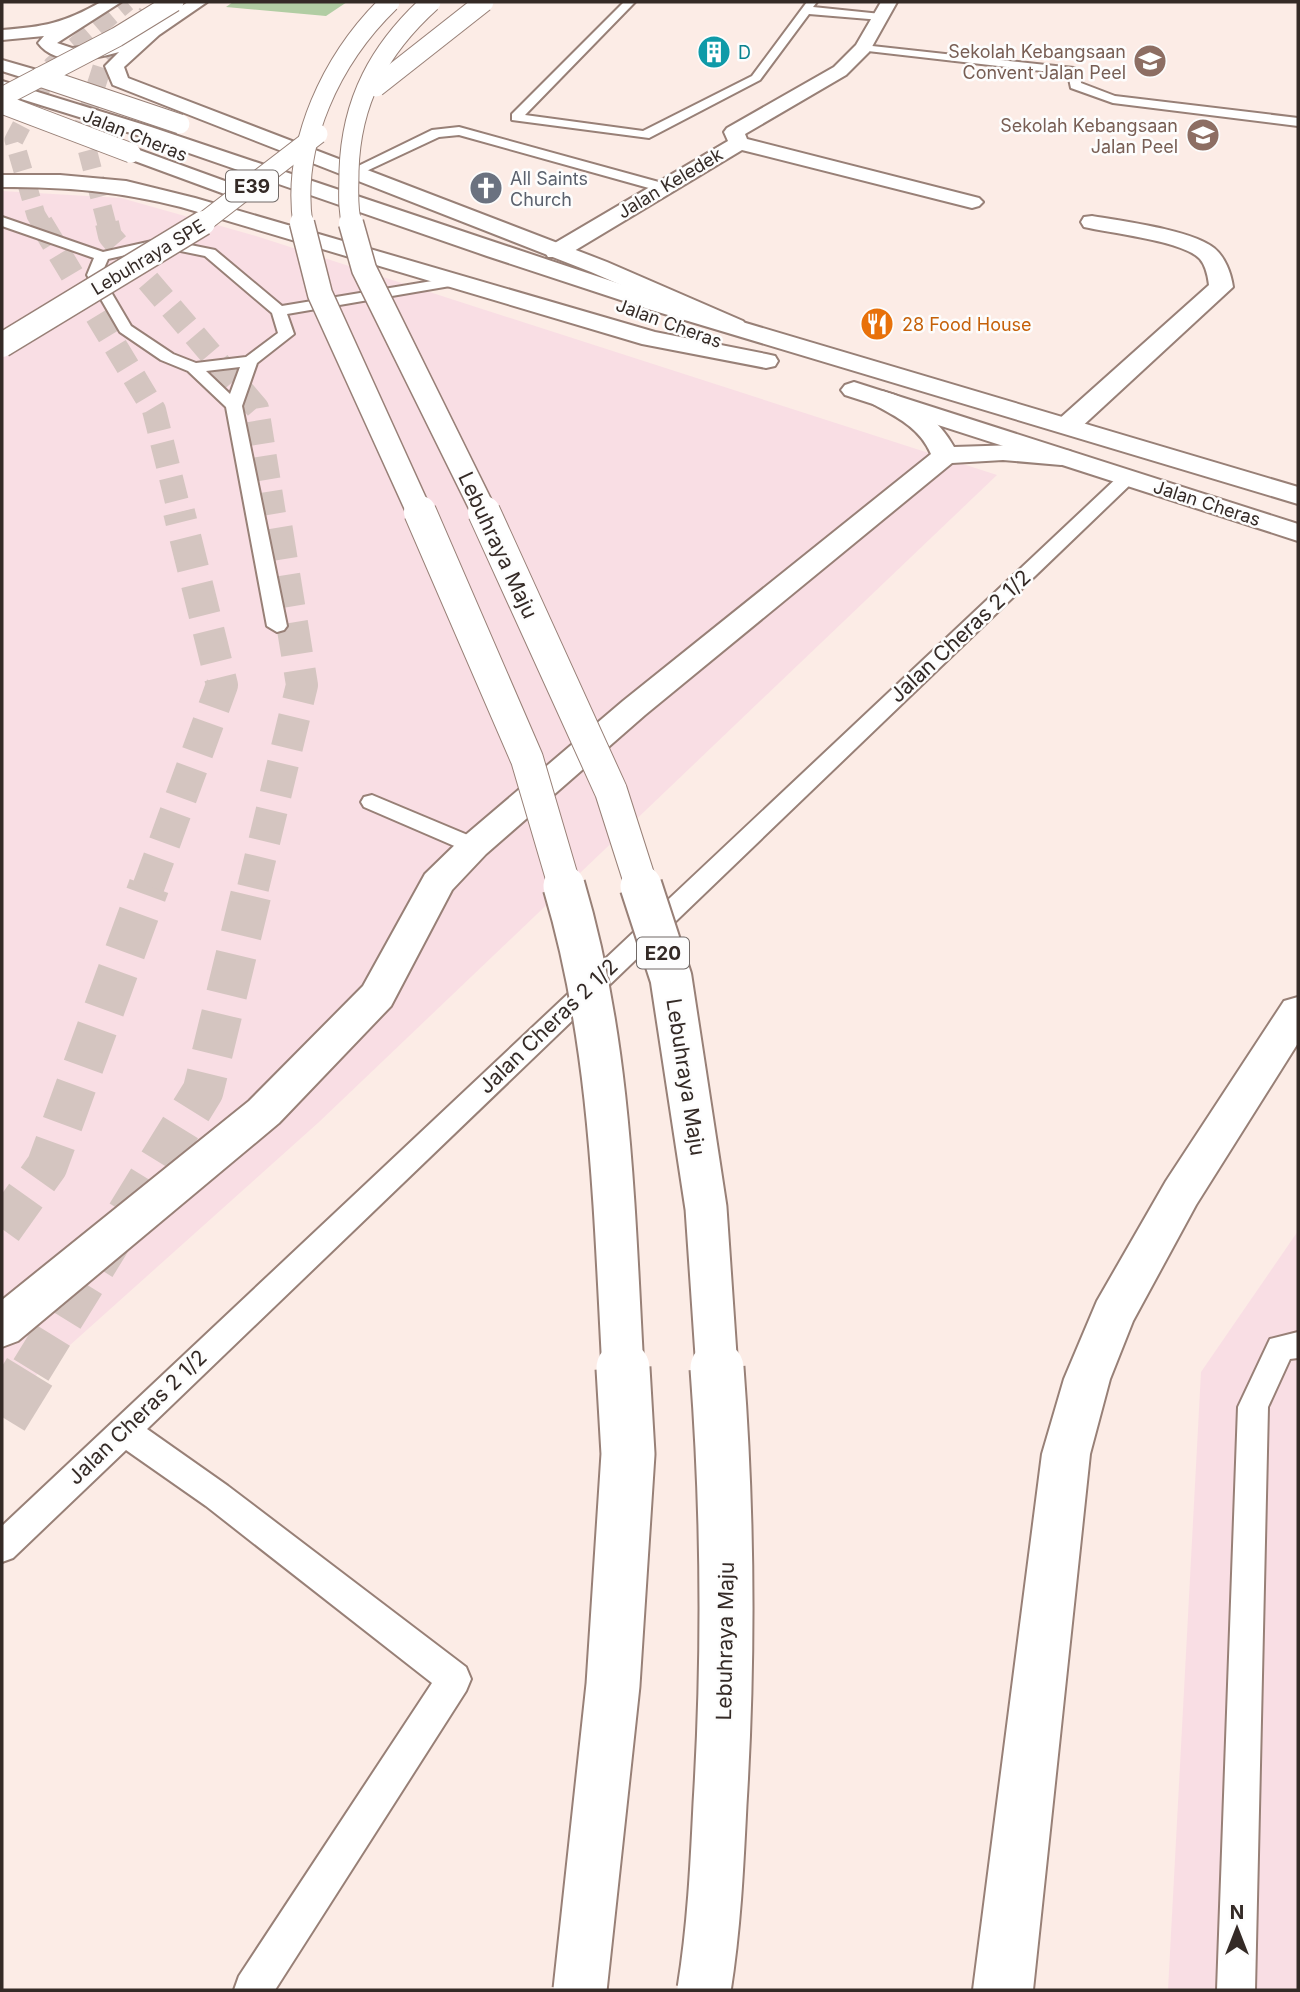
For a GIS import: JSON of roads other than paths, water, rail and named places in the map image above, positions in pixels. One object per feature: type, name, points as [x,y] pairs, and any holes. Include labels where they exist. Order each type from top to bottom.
[{"type":"main road","points":[[113,2],[47,43],[52,49],[70,54],[107,52],[152,32],[199,2]]},
{"type":"main road","points":[[7,71],[144,2]]},
{"type":"main road","points":[[2,97],[117,37],[174,2]]},
{"type":"main road","points":[[390,2],[371,18],[347,52],[312,127],[303,165],[300,209],[306,242],[320,294],[428,531],[527,760],[577,929],[599,1040],[611,1162],[628,1454],[613,1685],[580,1990]]},
{"type":"main road","name":"Lebuhraya Maju","points":[[431,2],[404,26],[382,57],[358,105],[350,138],[348,211],[364,269],[490,524],[611,790],[671,978],[706,1208],[726,1493],[727,1690],[713,1932],[704,1990]]},
{"type":"main road","name":"Lebuhraya SPE","points":[[2,329],[197,214],[455,2]]},
{"type":"main road","name":"Lebuhraya SPE","points":[[2,345],[211,218],[484,2]]},
{"type":"main road","name":"Jalan Keledek","points":[[556,252],[661,187],[739,143],[734,132],[840,71],[863,48],[885,9]]},
{"type":"main road","points":[[2,35],[34,33],[75,24]]},
{"type":"main road","points":[[152,32],[114,66],[120,81],[599,267],[754,334]]},
{"type":"main road","points":[[7,71],[40,77],[180,124],[374,198],[576,267],[754,334]]},
{"type":"main road","name":"Jalan Cheras","points":[[2,87],[132,125],[564,275],[754,334],[1296,492]]},
{"type":"main road","name":"Jalan Cheras","points":[[46,99],[268,188],[685,326],[766,361],[1298,533]]},
{"type":"main road","points":[[2,104],[260,200]]},
{"type":"main road","points":[[739,143],[971,202]]},
{"type":"main road","points":[[2,181],[60,181],[126,187],[188,202],[651,339],[766,361]]},
{"type":"main road","points":[[286,210],[390,247],[766,361]]},
{"type":"main road","points":[[1068,425],[1221,287],[1221,277],[1205,252],[1175,240],[1092,222]]},
{"type":"main road","points":[[882,399],[914,416],[933,431],[945,456]]},
{"type":"main road","points":[[2,1327],[264,1112],[377,996],[438,883],[474,846],[634,708],[945,456],[999,450],[1061,457]]},
{"type":"main road","points":[[1003,1990],[1066,1454],[1087,1379],[1113,1315],[1181,1193],[1298,1011]]},
{"type":"lane","points":[[630,2],[516,117],[645,135],[756,78],[809,6],[885,9]]},
{"type":"lane","points":[[863,48],[1074,71],[1075,85],[1113,99],[1298,122]]},
{"type":"lane","points":[[355,171],[436,133],[459,131],[661,187]]},
{"type":"lane","points":[[2,221],[102,256],[161,243],[210,253],[279,311],[286,334],[250,360],[194,368]]},
{"type":"lane","points":[[102,256],[94,275],[125,329],[167,357],[194,368],[234,406]]},
{"type":"lane","points":[[279,311],[456,281]]},
{"type":"lane","points":[[250,360],[234,406],[277,626]]},
{"type":"lane","name":"Jalan Cheras 2 1/2","points":[[2,1547],[122,1430],[1127,478]]},
{"type":"lane","points":[[372,802],[474,846]]},
{"type":"lane","points":[[1236,1990],[1252,1407],[1280,1348],[1298,1345]]},
{"type":"lane","points":[[122,1430],[217,1496],[454,1679],[253,1990]]},
{"type":"tunnel","points":[[42,225],[36,215],[14,140],[53,65],[127,2]]},
{"type":"tunnel","points":[[107,225],[82,130],[103,64],[147,14]]},
{"type":"tunnel","points":[[41,223],[154,410],[180,514]]},
{"type":"tunnel","points":[[107,223],[110,236],[257,408],[274,514]]},
{"type":"tunnel","points":[[148,888],[222,685],[179,512]]},
{"type":"tunnel","points":[[253,888],[302,685],[274,512]]},
{"type":"tunnel","points":[[2,1229],[47,1166],[149,886]]},
{"type":"tunnel","points":[[31,1370],[203,1091],[253,886]]},
{"type":"tunnel","points":[[2,1417],[32,1368]]},
{"type":"place","name":"D","points":[[714,52]]},
{"type":"place","name":"Sekolah Kebangsaan Convent Jalan Peel","points":[[1150,61]]},
{"type":"place","name":"Sekolah Kebangsaan Jalan Peel","points":[[1203,135]]},
{"type":"place","name":"All Saints Church","points":[[486,188]]},
{"type":"place","name":"28 Food House","points":[[877,324]]}]
